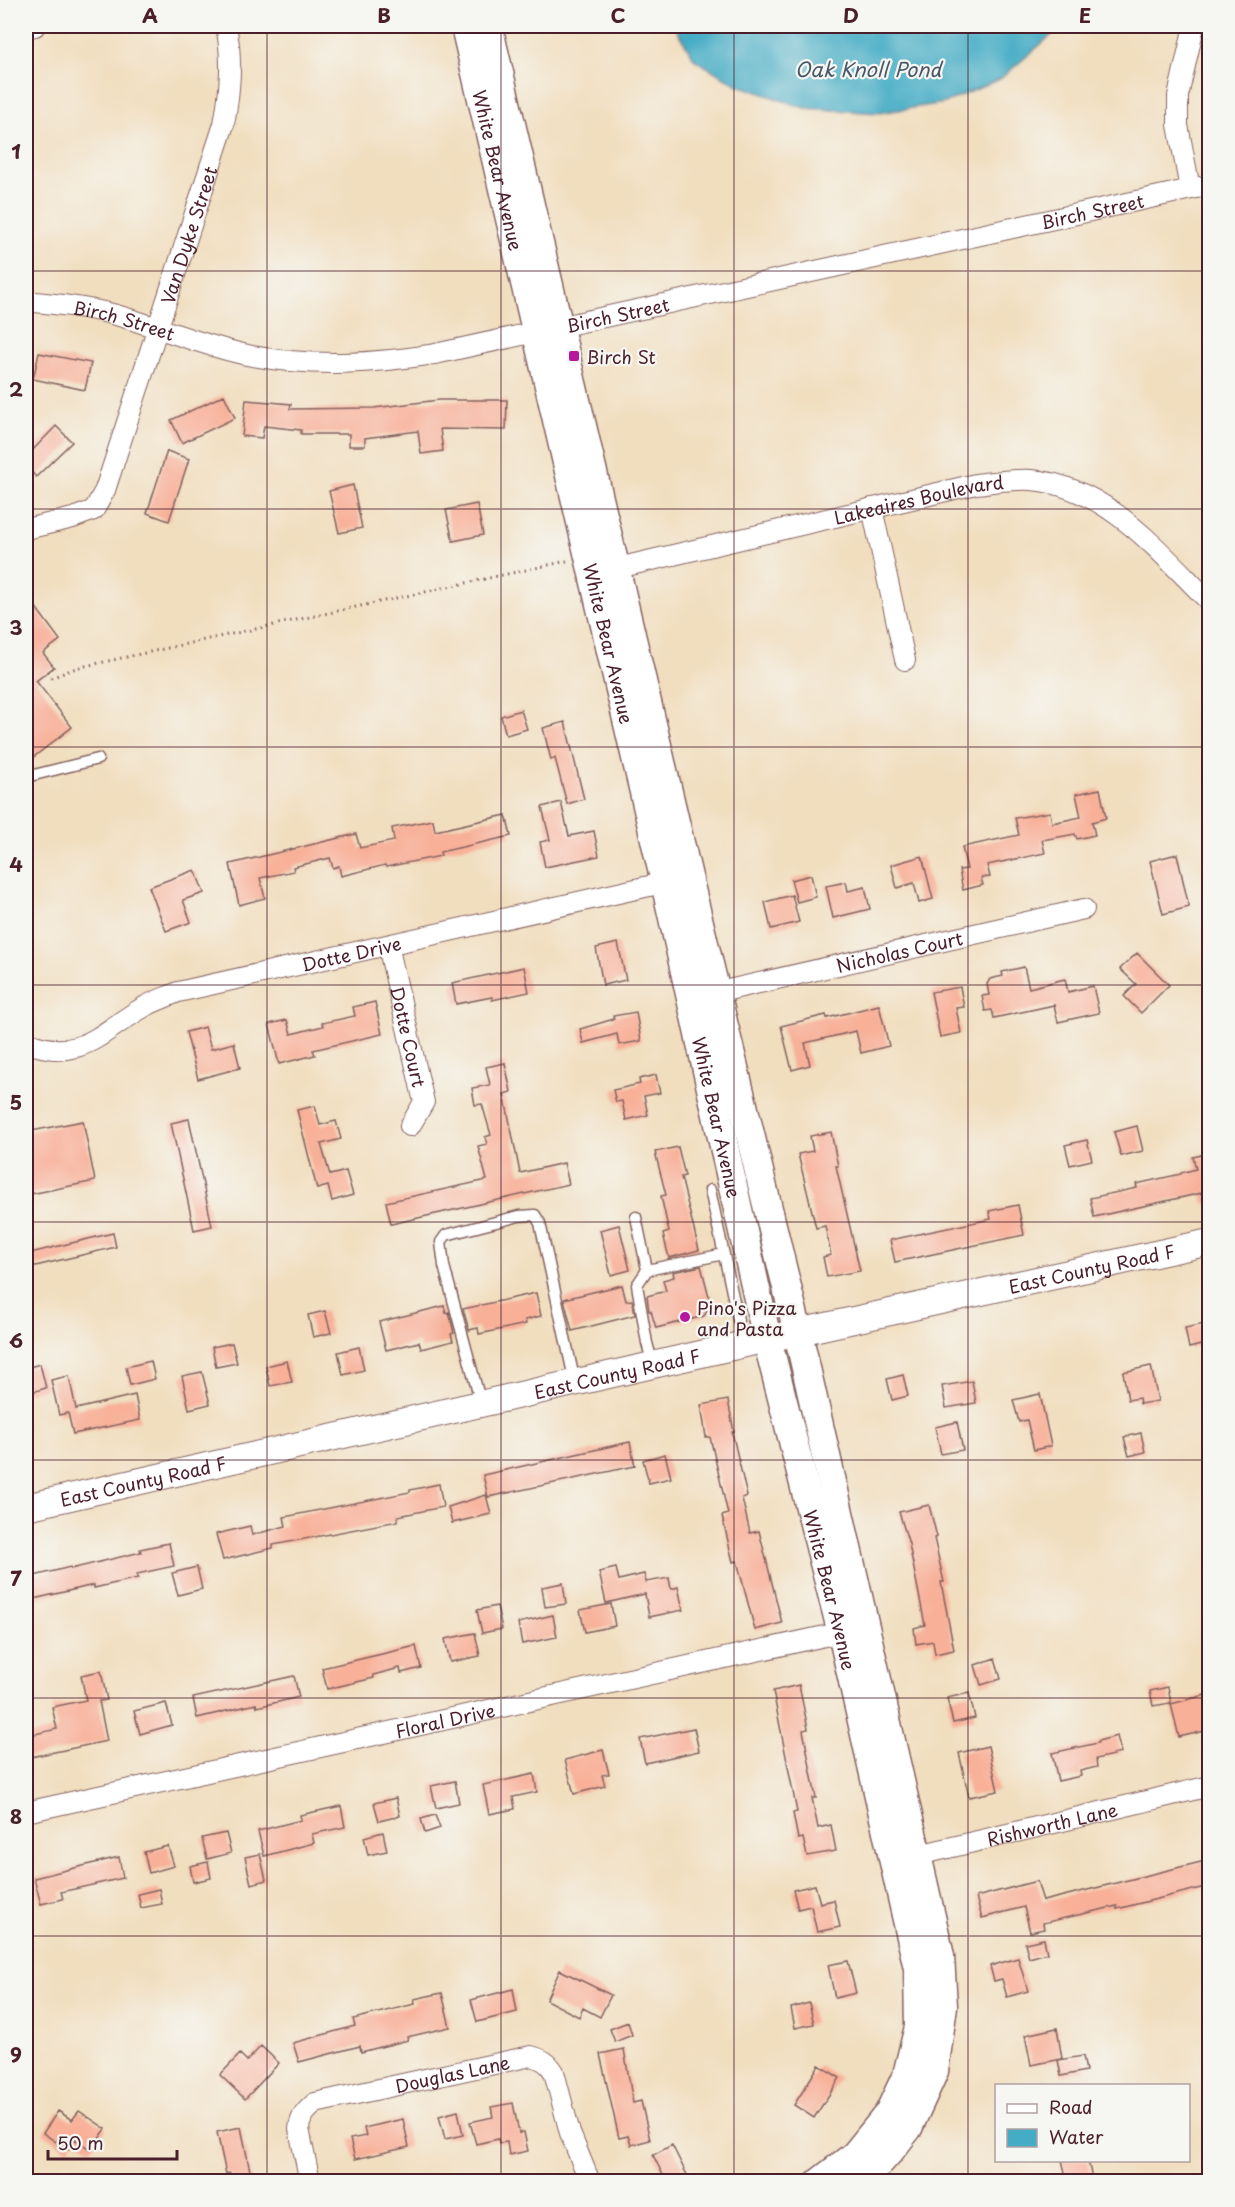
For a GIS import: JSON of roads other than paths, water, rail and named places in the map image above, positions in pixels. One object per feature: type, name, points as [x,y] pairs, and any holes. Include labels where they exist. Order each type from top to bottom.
[{"type":"main road","name":"White Bear Avenue","points":[[465,26],[548,328]]},
{"type":"main road","name":"White Bear Avenue","points":[[488,26],[548,328],[599,566],[676,880],[767,1340],[853,1630]]},
{"type":"main road","name":"White Bear Avenue","points":[[676,880],[715,993],[798,1333],[853,1630],[905,1858],[918,1968],[919,2027],[907,2074],[889,2113],[855,2155],[820,2181]]},
{"type":"main road","name":"White Bear Avenue","points":[[862,2181],[908,2128],[934,2071],[943,2006],[940,1956],[905,1858]]},
{"type":"street","points":[[26,28],[35,26]]},
{"type":"street","name":"Van Dyke Street","points":[[26,529],[73,518],[94,510],[105,490],[224,124],[231,87],[229,38],[226,26]]},
{"type":"street","points":[[1190,189],[1178,125],[1178,96],[1194,26]]},
{"type":"street","name":"Birch Street","points":[[26,301],[66,305],[114,315],[211,346],[252,356],[296,362],[343,364],[388,361],[435,354],[1209,185]]},
{"type":"street","name":"Lakeaires Boulevard","points":[[599,566],[976,484],[1004,480],[1032,480],[1057,485],[1086,495],[1108,507],[1134,528],[1209,602]]},
{"type":"street","points":[[872,508],[905,660]]},
{"type":"street","name":"Dotte Drive","points":[[26,1042],[40,1048],[73,1049],[88,1044],[145,1006],[178,992],[676,880]]},
{"type":"street","name":"Nicholas Court","points":[[715,993],[1084,909]]},
{"type":"street","name":"Dotte Court","points":[[388,945],[424,1102],[410,1126]]},
{"type":"street","name":"East County Road F","points":[[26,1507],[1209,1242]]},
{"type":"street","name":"Floral Drive","points":[[26,1812],[853,1630]]},
{"type":"street","name":"Rishworth Lane","points":[[905,1858],[1209,1786]]},
{"type":"street","name":"Douglas Lane","points":[[310,2181],[299,2129],[300,2121],[306,2110],[315,2103],[531,2056],[542,2058],[554,2072],[570,2133],[590,2181]]},
{"type":"lane","points":[[26,777],[98,759]]},
{"type":"lane","points":[[710,1190],[738,1320]]},
{"type":"lane","points":[[482,1404],[444,1266],[441,1242],[446,1235],[519,1216],[535,1215],[540,1223],[575,1383]]},
{"type":"lane","points":[[636,1217],[647,1270]]},
{"type":"lane","points":[[653,1366],[646,1343],[637,1285],[647,1270],[724,1254]]},
{"type":"water","name":"Oak Knoll Pond","points":[[674,26],[1062,26],[1000,79],[945,103],[878,113],[804,108],[738,85],[695,60]]},
{"type":"place","name":"Birch St","points":[[574,356]]},
{"type":"place","name":"Pino's Pizza and Pasta","points":[[685,1317]]}]
